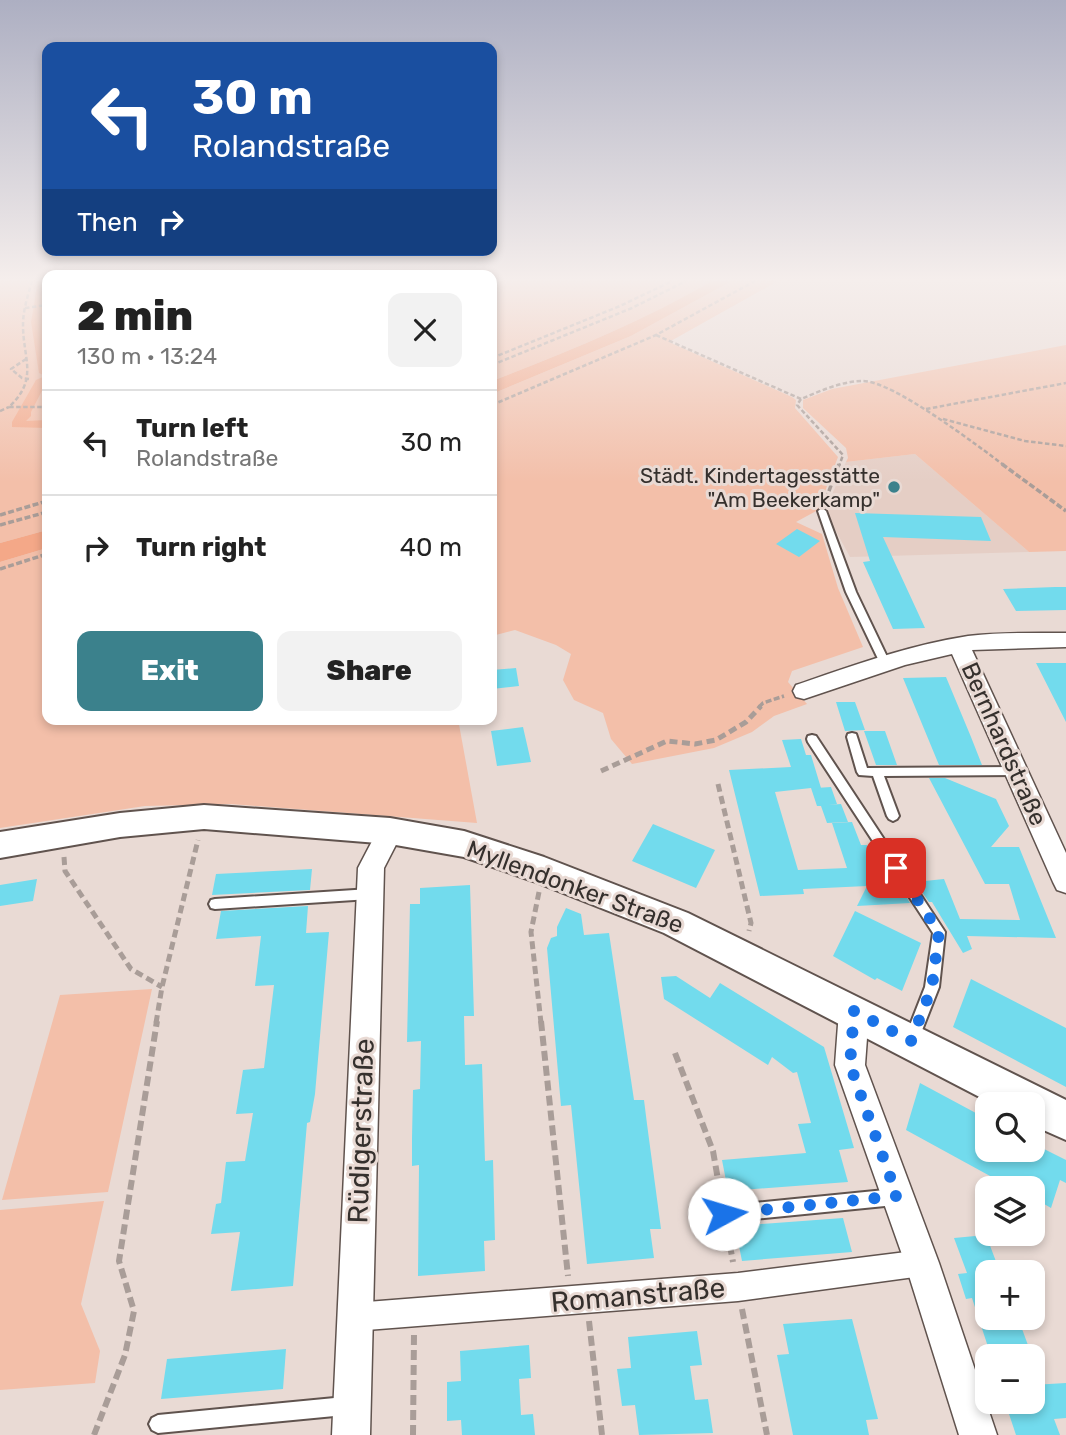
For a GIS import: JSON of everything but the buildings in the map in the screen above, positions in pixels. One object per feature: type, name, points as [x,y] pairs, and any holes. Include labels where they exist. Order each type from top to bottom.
[{"type":"street","points":[[804,691],[885,663],[959,645],[1013,640],[1066,640]]},
{"type":"street","name":"Bernhardstraße","points":[[959,645],[1066,882]]},
{"type":"street","name":"Myllendonker Straße","points":[[0,845],[120,825],[204,817],[390,831],[464,844],[544,871],[676,923],[854,1011],[1066,1121]]},
{"type":"street","name":"Rüdigerstraße","points":[[351,1420],[371,867],[390,831]]},
{"type":"street","points":[[854,1011],[850,1065],[922,1263],[978,1435]]},
{"type":"street","name":"Romanstraße","points":[[354,1317],[738,1287],[922,1263]]},
{"type":"lane","points":[[822,511],[851,592],[885,663]]},
{"type":"lane","points":[[852,737],[863,772],[1016,771]]},
{"type":"lane","points":[[812,739],[939,932],[932,987],[911,1041]]},
{"type":"lane","points":[[877,772],[893,817]]},
{"type":"lane","points":[[215,904],[370,894]]},
{"type":"lane","points":[[724,1214],[897,1196]]},
{"type":"lane","points":[[158,1424],[351,1420]]},
{"type":"path","points":[[0,411],[15,402],[29,379],[25,348]]},
{"type":"path","points":[[497,356],[517,348]]},
{"type":"path","points":[[497,363],[534,348]]},
{"type":"path","points":[[497,403],[626,348]]},
{"type":"path","points":[[685,348],[801,399]]},
{"type":"path","points":[[26,359],[11,369],[22,378],[29,379]]},
{"type":"path","points":[[822,511],[843,455],[797,405],[801,399],[831,387],[868,381],[939,418],[1066,511]]},
{"type":"path","points":[[924,409],[1066,383]]},
{"type":"path","points":[[9,407],[42,408]]},
{"type":"path","points":[[939,418],[1025,441],[1066,446]]},
{"type":"path","points":[[0,515],[42,502]]},
{"type":"path","points":[[0,525],[42,513]]},
{"type":"path","points":[[0,569],[42,556]]},
{"type":"path","points":[[601,771],[667,741],[695,744],[716,740],[732,733],[763,704],[804,691]]},
{"type":"path","points":[[718,784],[751,923],[742,956]]},
{"type":"path","points":[[94,1435],[125,1355],[134,1311],[119,1261],[162,987],[204,817]]},
{"type":"path","points":[[62,835],[65,871],[131,969],[162,987]]},
{"type":"path","points":[[544,871],[531,932],[578,1300],[602,1435]]},
{"type":"path","points":[[675,1053],[713,1152],[767,1435]]},
{"type":"path","points":[[413,1435],[414,1313]]},
{"type":"shaded area","points":[[0,348],[42,348],[42,531],[0,543]]},
{"type":"shaded area","points":[[35,348],[42,348],[42,374],[39,373]]},
{"type":"shaded area","points":[[497,348],[575,348],[497,379]]},
{"type":"shaded area","points":[[575,348],[602,348],[497,392],[497,379]]},
{"type":"shaded area","points":[[602,348],[682,348],[792,397],[796,400],[795,408],[838,457],[818,510],[796,522],[822,534],[838,588],[863,647],[792,671],[788,682],[807,704],[774,716],[752,732],[714,748],[632,764],[611,739],[603,713],[574,700],[563,680],[571,654],[556,645],[515,630],[497,635],[497,392]]},
{"type":"shaded area","points":[[1050,348],[1066,348],[1066,551],[1029,552],[915,454],[846,462],[846,448],[803,408],[803,400],[832,389]]},
{"type":"shaded area","points":[[42,377],[42,391],[26,421],[42,420],[42,428],[12,427],[12,422],[36,380]]},
{"type":"shaded area","name":"Städt. Kindertagesstätte \"Am Beekerkamp\"","points":[[915,454],[1029,552],[850,557],[825,511],[846,462]]},
{"type":"shaded area","points":[[42,531],[42,549],[0,562],[0,543]]},
{"type":"shaded area","points":[[42,549],[42,725],[459,725],[477,823],[231,804],[145,806],[0,828],[0,562]]},
{"type":"shaded area","points":[[152,989],[108,1192],[2,1200],[60,995]]},
{"type":"shaded area","points":[[104,1201],[81,1304],[100,1351],[95,1383],[0,1390],[0,1210]]},
{"type":"place","name":"Städt. Kindertagesstätte \"Am Beekerkamp\"","points":[[894,487]]},
{"type":"route","points":[[724,1214],[897,1196],[850,1065],[854,1011],[911,1041],[932,987],[939,932],[896,868]]}]
